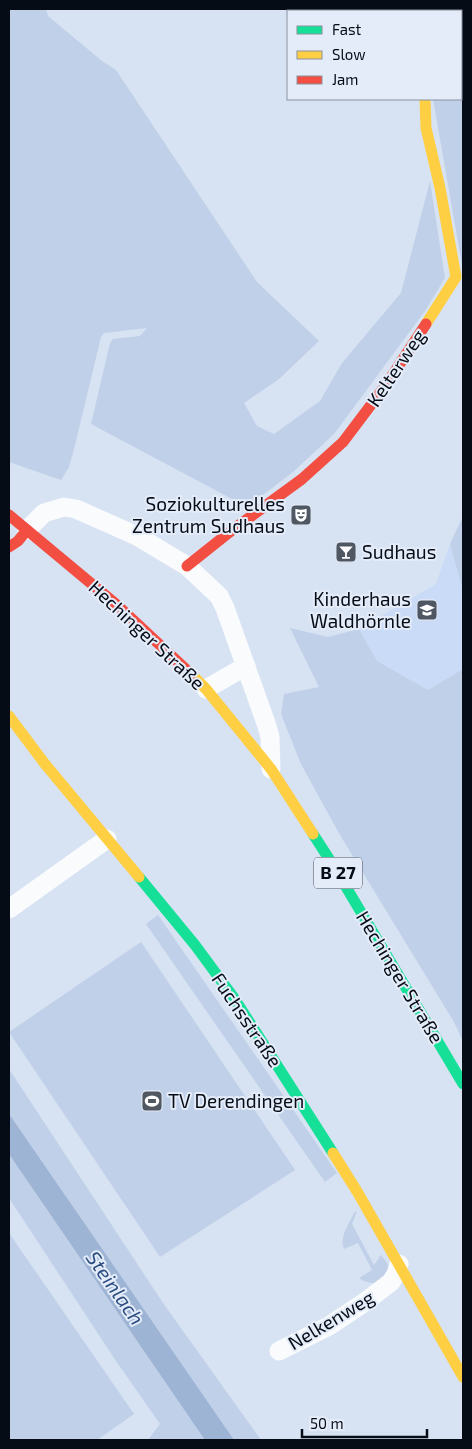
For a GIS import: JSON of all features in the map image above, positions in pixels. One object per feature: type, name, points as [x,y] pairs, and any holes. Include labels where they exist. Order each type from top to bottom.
[{"type":"street","name":"Kelterweg","points":[[187,566],[302,479],[343,442],[386,386],[456,277],[440,188],[426,128],[425,100]]},
{"type":"street","points":[[9,547],[18,541],[44,513],[64,507],[76,510],[137,536],[187,566],[219,596],[225,608],[270,737],[271,769]]},
{"type":"street","name":"Hechinger Straße","points":[[9,515],[145,629],[206,689],[271,769],[333,865],[463,1084]]},
{"type":"street","points":[[9,534],[27,530]]},
{"type":"street","points":[[206,689],[246,666]]},
{"type":"street","name":"Fuchsstraße","points":[[9,716],[45,764],[195,945],[234,998],[358,1193],[463,1377]]},
{"type":"street","points":[[9,909],[107,839]]},
{"type":"street","name":"Nelkenweg","points":[[279,1351],[329,1326],[365,1302],[391,1282],[399,1264]]},
{"type":"shaded area","points":[[9,9],[46,9],[48,16],[102,61],[116,70],[257,282],[319,341],[279,379],[244,403],[257,426],[274,434],[320,401],[342,363],[401,293],[430,181],[445,278],[425,311],[334,434],[293,472],[247,507],[91,424],[110,343],[113,339],[140,336],[147,328],[104,333],[101,337],[69,467],[61,480],[9,462]]},
{"type":"shaded area","points":[[463,9],[463,271],[433,100],[462,100],[462,10],[444,10]]},
{"type":"shaded area","points":[[463,516],[463,591],[450,544]]},
{"type":"shaded area","name":"Kinderhaus Waldhörnle","points":[[450,544],[463,591],[463,669],[428,690],[377,661],[359,629],[436,584]]},
{"type":"shaded area","points":[[290,628],[328,637],[359,629],[377,661],[428,690],[463,669],[463,1041],[454,1022],[340,835],[301,764],[281,714],[284,694],[319,687]]},
{"type":"shaded area","points":[[158,915],[337,1173],[325,1182],[146,924]]},
{"type":"shaded area","name":"TV Derendingen","points":[[141,942],[295,1170],[160,1257],[9,1032]]},
{"type":"shaded area","points":[[9,1069],[163,1303],[261,1440],[148,1440],[160,1424],[114,1358],[9,1198]]},
{"type":"shaded area","points":[[357,1211],[352,1224],[374,1265],[381,1255],[389,1266],[387,1272],[378,1282],[369,1283],[359,1278],[372,1270],[358,1243],[344,1249],[345,1231],[354,1213]]},
{"type":"shaded area","points":[[9,1233],[134,1414],[97,1440],[9,1440]]},
{"type":"water","name":"Steinlach","points":[[9,1114],[234,1440],[205,1440],[9,1154]]},
{"type":"traffic: fast","points":[[313,834],[463,1084]]},
{"type":"traffic: fast","points":[[139,877],[195,945],[234,998],[333,1153]]},
{"type":"traffic: slow","points":[[425,100],[426,128],[440,188],[456,277],[426,324]]},
{"type":"traffic: slow","points":[[191,674],[206,689],[271,769],[313,834]]},
{"type":"traffic: slow","points":[[9,716],[45,764],[139,877]]},
{"type":"traffic: slow","points":[[333,1153],[358,1193],[463,1377]]},
{"type":"traffic: jam","points":[[187,566],[302,479],[343,442],[386,385],[426,324]]},
{"type":"traffic: jam","points":[[9,515],[117,605],[191,674]]},
{"type":"traffic: jam","points":[[9,547],[18,541],[27,530]]},
{"type":"place","name":"Soziokulturelles Zentrum Sudhaus","points":[[301,515]]},
{"type":"place","name":"Sudhaus","points":[[346,552]]},
{"type":"place","name":"Kinderhaus Waldhörnle","points":[[427,610]]},
{"type":"place","name":"TV Derendingen","points":[[152,1101]]}]
